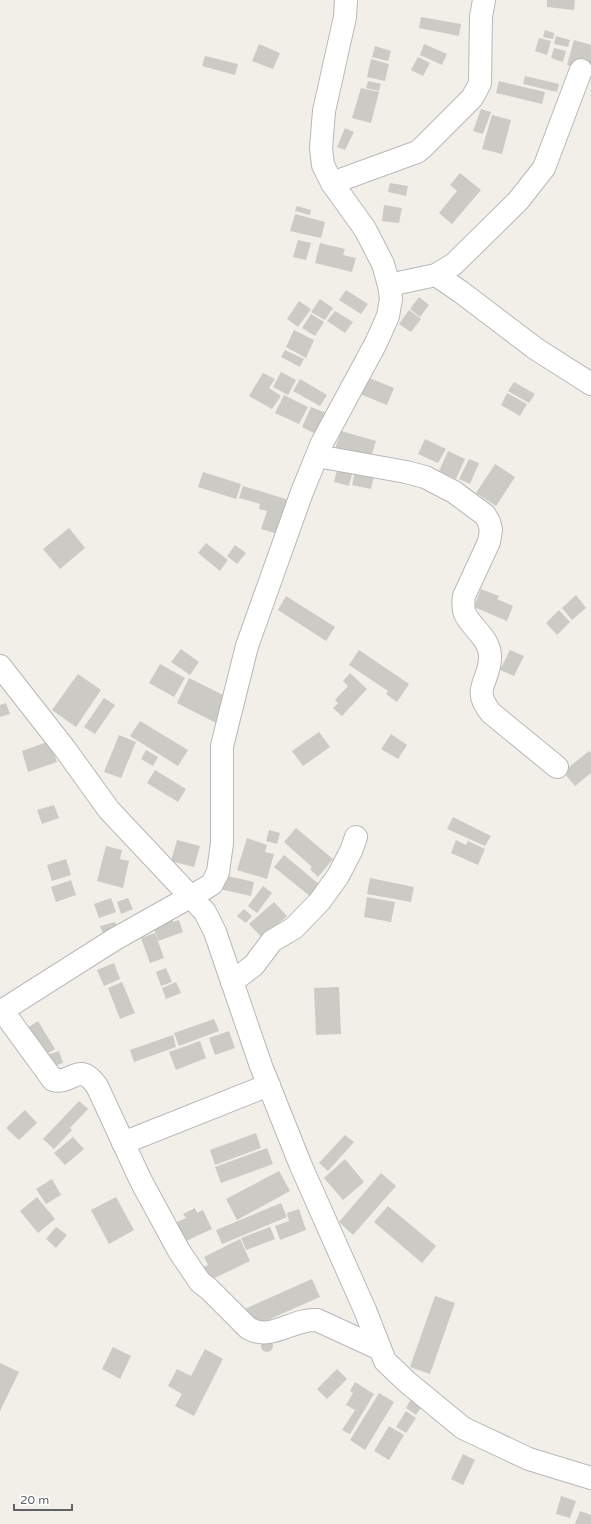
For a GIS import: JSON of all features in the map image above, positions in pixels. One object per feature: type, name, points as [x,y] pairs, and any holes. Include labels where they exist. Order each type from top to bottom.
[{"type":"street","points":[[346,0],[345,17],[324,111],[321,148],[323,165],[332,183],[365,229],[383,264],[391,299],[388,316],[376,343],[317,456],[247,646],[222,746],[222,843],[218,872],[212,884],[115,939],[1,1011],[53,1080],[58,1081],[81,1074],[86,1074],[92,1079],[97,1086],[145,1188],[180,1251],[200,1282],[248,1328],[255,1332],[263,1333],[275,1331],[308,1319],[317,1320],[380,1349]]},
{"type":"street","points":[[332,183],[417,152],[472,98],[480,83],[481,17],[484,0]]},
{"type":"street","points":[[389,285],[436,275],[454,264],[518,202],[544,168],[581,70]]},
{"type":"street","points":[[436,275],[461,292],[536,349],[591,384]]},
{"type":"street","points":[[317,456],[406,472],[425,478],[454,492],[485,515],[491,530],[489,542],[464,596],[463,605],[465,614],[488,646],[490,655],[489,667],[481,691],[481,698],[484,705],[491,713],[557,767]]},
{"type":"street","points":[[0,666],[65,748],[109,810],[205,912],[215,932],[269,1085],[301,1166],[365,1310],[385,1361],[407,1382],[463,1428],[528,1459],[591,1478]]},
{"type":"street","points":[[232,982],[254,965],[272,942],[294,928],[320,901],[338,876],[351,851],[356,837]]},
{"type":"street","points":[[123,1142],[269,1085]]},
{"type":"building","points":[[547,0],[575,0],[574,10],[547,7]]},
{"type":"building","points":[[421,17],[461,24],[459,36],[419,28]]},
{"type":"building","points":[[545,30],[554,33],[553,39],[543,37]]},
{"type":"building","points":[[556,36],[570,40],[568,47],[554,44]]},
{"type":"building","points":[[539,38],[551,41],[547,55],[535,51]]},
{"type":"building","points":[[574,40],[591,45],[591,71],[567,65]]},
{"type":"building","points":[[259,44],[280,53],[273,69],[252,61]]},
{"type":"building","points":[[424,44],[447,54],[442,65],[420,55]]},
{"type":"building","points":[[375,46],[391,51],[388,61],[372,57]]},
{"type":"building","points":[[554,48],[566,51],[563,62],[551,58]]},
{"type":"building","points":[[205,56],[238,64],[235,75],[202,66]]},
{"type":"building","points":[[418,57],[430,63],[423,76],[411,70]]},
{"type":"building","points":[[371,59],[389,64],[385,81],[367,77]]},
{"type":"building","points":[[525,76],[559,84],[557,92],[523,84]]},
{"type":"building","points":[[368,81],[381,84],[379,91],[366,88]]},
{"type":"building","points":[[499,81],[545,92],[542,104],[496,93]]},
{"type":"building","points":[[361,88],[379,92],[371,123],[352,118]]},
{"type":"building","points":[[481,109],[491,112],[483,134],[473,131]]},
{"type":"building","points":[[492,115],[511,120],[502,154],[482,149]]},
{"type":"building","points":[[345,128],[354,132],[345,150],[337,147]]},
{"type":"building","points":[[460,173],[481,190],[452,224],[439,213],[457,191],[450,185]]},
{"type":"building","points":[[390,183],[408,186],[406,196],[388,192]]},
{"type":"building","points":[[384,205],[402,208],[399,223],[382,221]]},
{"type":"building","points":[[297,206],[311,210],[310,215],[295,211]]},
{"type":"building","points":[[295,214],[325,222],[321,238],[290,231]]},
{"type":"building","points":[[298,240],[311,243],[306,260],[293,257]]},
{"type":"building","points":[[320,243],[345,249],[343,255],[356,258],[352,272],[315,263]]},
{"type":"building","points":[[346,290],[368,304],[361,314],[339,300]]},
{"type":"building","points":[[419,297],[429,305],[420,317],[410,309]]},
{"type":"building","points":[[320,299],[333,308],[325,320],[311,312]]},
{"type":"building","points":[[299,301],[311,309],[298,327],[287,319]]},
{"type":"building","points":[[409,310],[421,319],[411,332],[399,324]]},
{"type":"building","points":[[335,311],[353,322],[345,333],[327,321]]},
{"type":"building","points":[[311,314],[324,322],[315,336],[302,328]]},
{"type":"building","points":[[294,330],[314,340],[306,358],[286,347]]},
{"type":"building","points":[[285,350],[304,359],[300,367],[281,357]]},
{"type":"building","points":[[281,372],[296,380],[288,395],[273,387]]},
{"type":"building","points":[[263,373],[275,379],[269,388],[281,396],[272,409],[249,396]]},
{"type":"building","points":[[362,375],[394,388],[387,405],[355,392]]},
{"type":"building","points":[[300,379],[327,395],[320,406],[293,391]]},
{"type":"building","points":[[514,382],[535,394],[529,403],[508,391]]},
{"type":"building","points":[[507,393],[527,404],[520,416],[501,405]]},
{"type":"building","points":[[284,395],[308,407],[299,424],[275,413]]},
{"type":"building","points":[[311,407],[326,413],[316,434],[302,427]]},
{"type":"building","points":[[341,431],[376,441],[370,460],[335,449]]},
{"type":"building","points":[[425,439],[446,449],[438,463],[418,454]]},
{"type":"building","points":[[448,451],[465,459],[456,479],[439,471]]},
{"type":"building","points":[[469,459],[479,463],[470,484],[459,479]]},
{"type":"building","points":[[495,464],[515,477],[496,506],[476,493]]},
{"type":"building","points":[[338,466],[353,470],[349,486],[334,482]]},
{"type":"building","points":[[203,472],[241,484],[236,499],[198,487]]},
{"type":"building","points":[[355,472],[374,476],[371,489],[352,485]]},
{"type":"building","points":[[243,486],[289,500],[278,534],[261,529],[267,511],[259,509],[260,504],[239,498]]},
{"type":"building","points":[[69,528],[85,548],[60,569],[43,549]]},
{"type":"building","points":[[206,543],[228,560],[220,571],[198,553]]},
{"type":"building","points":[[235,545],[246,553],[237,564],[227,556]]},
{"type":"building","points":[[481,589],[499,596],[497,599],[513,606],[507,621],[474,607]]},
{"type":"building","points":[[576,595],[586,608],[572,620],[562,608]]},
{"type":"building","points":[[286,596],[335,627],[326,641],[278,610]]},
{"type":"building","points":[[559,610],[570,622],[557,635],[546,623]]},
{"type":"building","points":[[181,649],[199,662],[190,675],[171,662]]},
{"type":"building","points":[[359,650],[409,684],[397,702],[386,694],[388,691],[349,665]]},
{"type":"building","points":[[510,650],[524,656],[514,676],[500,670]]},
{"type":"building","points":[[160,664],[185,678],[174,697],[149,683]]},
{"type":"building","points":[[350,673],[367,689],[342,716],[333,708],[338,703],[335,700],[348,686],[343,681]]},
{"type":"building","points":[[78,674],[101,690],[76,727],[52,710]]},
{"type":"building","points":[[189,678],[229,698],[216,723],[177,703]]},
{"type":"building","points":[[104,698],[115,705],[95,734],[84,727]]},
{"type":"building","points":[[6,703],[10,714],[0,717],[0,705]]},
{"type":"building","points":[[140,721],[188,750],[178,766],[130,736]]},
{"type":"building","points":[[319,732],[330,747],[303,766],[292,751]]},
{"type":"building","points":[[391,734],[407,745],[398,759],[381,749]]},
{"type":"building","points":[[119,735],[136,742],[121,778],[104,772]]},
{"type":"building","points":[[50,741],[57,762],[28,772],[22,751]]},
{"type":"building","points":[[146,750],[158,757],[153,766],[141,759]]},
{"type":"building","points":[[589,751],[591,753],[591,773],[575,786],[563,772]]},
{"type":"building","points":[[155,770],[186,789],[178,802],[147,783]]},
{"type":"building","points":[[54,805],[59,818],[42,824],[37,810]]},
{"type":"building","points":[[453,817],[491,836],[485,846],[447,829]]},
{"type":"building","points":[[296,828],[333,859],[318,877],[310,869],[312,867],[284,842]]},
{"type":"building","points":[[269,830],[280,833],[277,844],[266,841]]},
{"type":"building","points":[[247,838],[267,845],[265,852],[274,854],[267,879],[237,870]]},
{"type":"building","points":[[177,840],[200,846],[194,867],[171,861]]},
{"type":"building","points":[[456,840],[466,845],[468,841],[485,849],[478,865],[451,853]]},
{"type":"building","points":[[106,846],[122,850],[120,859],[129,861],[123,888],[97,881]]},
{"type":"building","points":[[284,855],[320,885],[311,897],[274,867]]},
{"type":"building","points":[[66,859],[71,875],[52,881],[47,865]]},
{"type":"building","points":[[223,875],[254,882],[251,896],[219,889]]},
{"type":"building","points":[[370,878],[414,887],[411,902],[367,894]]},
{"type":"building","points":[[71,880],[76,895],[56,902],[51,887]]},
{"type":"building","points":[[263,886],[272,893],[257,913],[248,906]]},
{"type":"building","points":[[367,897],[395,902],[391,922],[364,917]]},
{"type":"building","points":[[111,898],[116,912],[99,918],[94,904]]},
{"type":"building","points":[[128,898],[133,909],[121,914],[117,902]]},
{"type":"building","points":[[274,902],[287,916],[278,924],[282,928],[266,942],[249,924]]},
{"type":"building","points":[[244,909],[252,916],[246,923],[237,916]]},
{"type":"building","points":[[171,915],[173,922],[179,920],[183,932],[158,941],[152,922]]},
{"type":"building","points":[[115,922],[118,931],[104,936],[100,926]]},
{"type":"building","points":[[155,933],[164,958],[150,963],[141,938]]},
{"type":"building","points":[[114,963],[120,979],[104,986],[97,970]]},
{"type":"building","points":[[166,968],[172,982],[161,986],[156,972]]},
{"type":"building","points":[[122,982],[135,1013],[120,1019],[108,988]]},
{"type":"building","points":[[176,982],[181,993],[166,999],[162,988]]},
{"type":"building","points":[[339,987],[341,1034],[316,1035],[314,988]]},
{"type":"building","points":[[214,1019],[219,1031],[179,1046],[174,1033]]},
{"type":"building","points":[[38,1021],[55,1049],[42,1057],[26,1029]]},
{"type":"building","points":[[229,1031],[235,1048],[215,1055],[209,1038]]},
{"type":"building","points":[[173,1035],[176,1047],[134,1062],[130,1050]]},
{"type":"building","points":[[200,1041],[206,1058],[176,1070],[169,1052]]},
{"type":"building","points":[[59,1051],[63,1063],[51,1067],[47,1055]]},
{"type":"building","points":[[79,1101],[88,1109],[70,1128],[72,1130],[54,1149],[43,1139]]},
{"type":"building","points":[[25,1110],[37,1123],[19,1140],[6,1128]]},
{"type":"building","points":[[256,1133],[261,1148],[215,1165],[210,1150]]},
{"type":"building","points":[[345,1135],[354,1142],[328,1171],[319,1163]]},
{"type":"building","points":[[73,1137],[84,1149],[65,1165],[54,1153]]},
{"type":"building","points":[[267,1148],[273,1164],[221,1183],[215,1167]]},
{"type":"building","points":[[345,1159],[364,1182],[343,1200],[324,1178]]},
{"type":"building","points":[[279,1171],[290,1191],[237,1220],[226,1199]]},
{"type":"building","points":[[381,1173],[396,1186],[353,1235],[339,1222]]},
{"type":"building","points":[[52,1179],[61,1195],[46,1204],[36,1189]]},
{"type":"building","points":[[37,1197],[55,1219],[38,1233],[20,1211]]},
{"type":"building","points":[[116,1197],[134,1230],[109,1244],[91,1210]]},
{"type":"building","points":[[281,1203],[287,1217],[222,1244],[216,1230]]},
{"type":"building","points":[[388,1206],[436,1246],[422,1263],[374,1222]]},
{"type":"building","points":[[195,1208],[197,1213],[203,1210],[212,1229],[184,1242],[175,1223],[186,1218],[183,1214]]},
{"type":"building","points":[[299,1209],[306,1230],[280,1240],[275,1226],[289,1221],[287,1213]]},
{"type":"building","points":[[56,1227],[67,1235],[56,1248],[46,1239]]},
{"type":"building","points":[[270,1227],[275,1239],[246,1250],[241,1238]]},
{"type":"building","points":[[240,1239],[250,1261],[204,1283],[198,1270],[208,1265],[204,1257]]},
{"type":"building","points":[[312,1279],[320,1297],[236,1334],[229,1316]]},
{"type":"building","points":[[435,1296],[455,1303],[430,1374],[410,1367]]},
{"type":"building","points":[[265,1340],[269,1340],[273,1346],[269,1352],[265,1352],[261,1348],[261,1344]]},
{"type":"building","points":[[113,1347],[131,1356],[120,1379],[102,1369]]},
{"type":"building","points":[[205,1349],[223,1359],[194,1416],[175,1406],[182,1394],[168,1386],[177,1369],[191,1376]]},
{"type":"building","points":[[0,1363],[19,1372],[0,1411]]},
{"type":"building","points":[[337,1369],[347,1379],[327,1399],[317,1389]]},
{"type":"building","points":[[355,1382],[374,1394],[350,1434],[342,1430],[355,1410],[346,1405],[353,1393],[350,1391]]},
{"type":"building","points":[[379,1393],[394,1402],[365,1450],[350,1440]]},
{"type":"building","points":[[411,1399],[422,1406],[416,1415],[406,1408]]},
{"type":"building","points":[[406,1411],[416,1418],[406,1433],[396,1427]]},
{"type":"building","points":[[389,1426],[404,1435],[389,1460],[374,1451]]},
{"type":"building","points":[[463,1454],[475,1460],[463,1485],[451,1479]]},
{"type":"building","points":[[561,1496],[576,1501],[570,1518],[556,1514]]},
{"type":"building","points":[[580,1511],[591,1515],[591,1524],[575,1524]]}]
